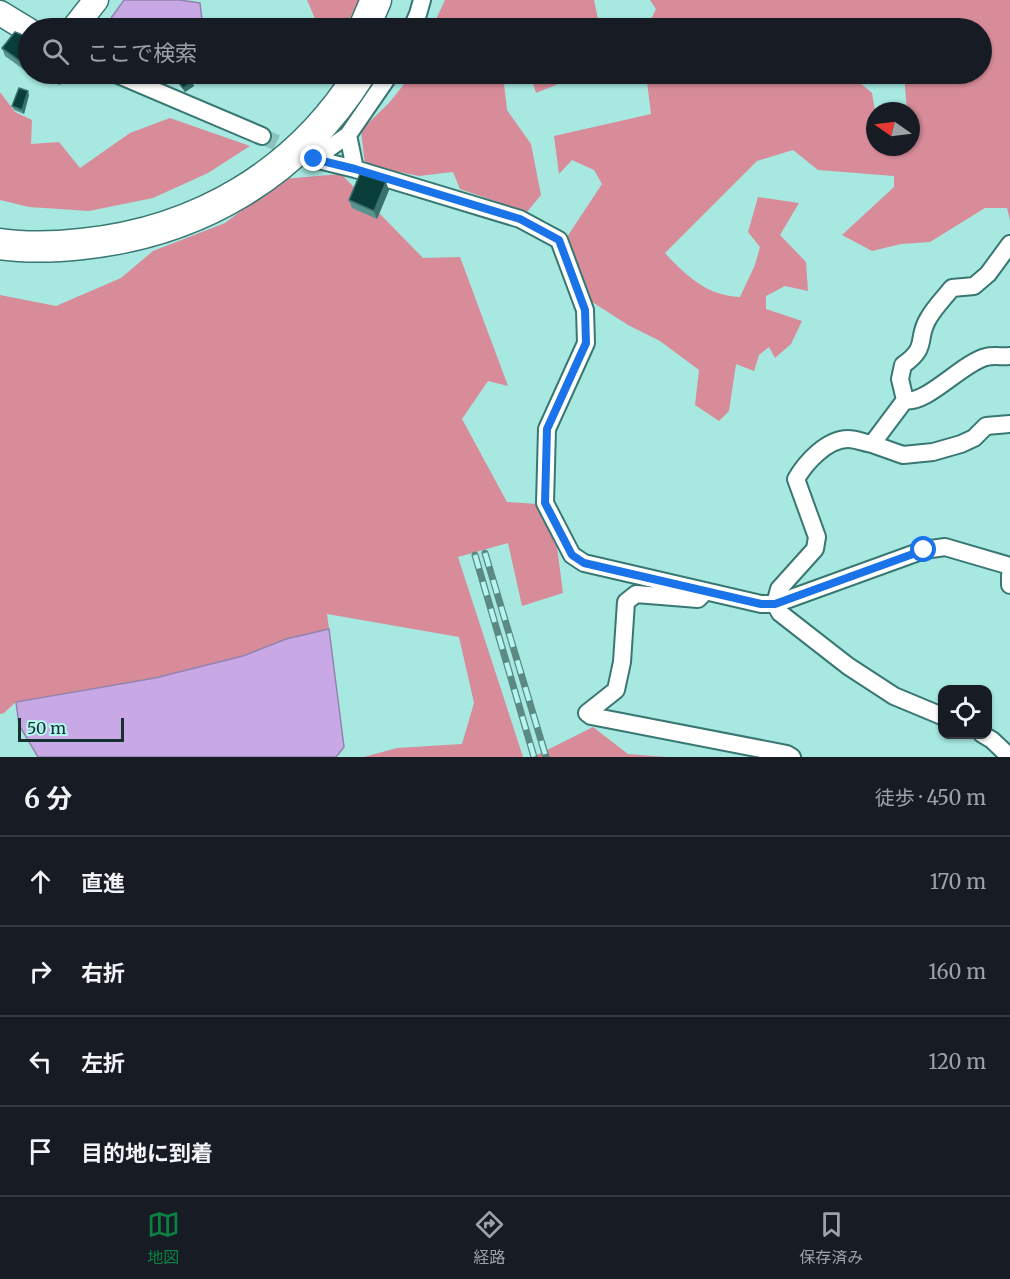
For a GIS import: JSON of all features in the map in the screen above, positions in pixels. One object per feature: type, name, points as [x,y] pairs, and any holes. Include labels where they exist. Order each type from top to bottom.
[{"type":"highway","points":[[368,18],[376,0]]},
{"type":"highway","points":[[389,18],[397,0]]},
{"type":"highway","points":[[0,225],[46,228],[88,226],[137,217],[172,206],[202,192],[261,153],[296,123],[329,84]]},
{"type":"highway","points":[[0,244],[19,247],[57,247],[117,240],[181,222],[211,209],[244,190],[303,145],[327,120],[353,84]]},
{"type":"street","points":[[82,18],[96,0]]},
{"type":"street","points":[[416,18],[422,0]]},
{"type":"street","points":[[0,13],[18,24]]},
{"type":"street","points":[[140,84],[262,136]]},
{"type":"street","points":[[383,84],[348,135],[314,159],[355,169],[520,219],[559,240],[585,310],[586,343],[547,429],[545,503],[572,555],[584,563],[761,604],[775,604],[924,550],[945,547],[1010,566]]},
{"type":"street","points":[[348,135],[355,169]]},
{"type":"street","points":[[905,400],[900,379],[903,365],[921,347],[926,321],[952,288],[974,285],[988,274],[1010,244]]},
{"type":"street","points":[[872,444],[905,400],[920,399],[967,366],[987,357],[1010,356]]},
{"type":"street","points":[[938,714],[894,696],[848,666],[780,613],[775,604],[779,589],[815,549],[817,537],[796,479],[823,448],[835,442],[849,439],[903,455],[933,452],[962,444],[974,438],[986,426],[1010,424]]},
{"type":"street","points":[[1010,575],[1010,585]]},
{"type":"street","points":[[706,591],[698,599],[636,594],[626,602],[622,662],[616,690],[587,713],[787,754],[792,757]]},
{"type":"street","points":[[990,739],[1010,757]]},
{"type":"shaded area","points":[[124,0],[179,0],[200,3],[202,18],[111,18]]},
{"type":"shaded area","points":[[307,0],[359,0],[350,18],[315,18]]},
{"type":"shaded area","points":[[445,0],[594,0],[598,18],[437,18]]},
{"type":"shaded area","points":[[650,0],[1010,0],[1010,220],[1007,208],[985,208],[930,242],[901,244],[872,251],[842,235],[894,187],[894,176],[818,170],[793,150],[757,161],[665,253],[690,277],[708,289],[728,296],[740,297],[755,265],[760,247],[748,232],[758,197],[799,203],[780,235],[806,262],[808,291],[785,286],[766,296],[766,309],[802,321],[791,344],[775,358],[769,347],[759,355],[754,371],[736,364],[729,411],[719,421],[695,405],[699,370],[660,341],[628,325],[586,298],[567,237],[602,184],[594,170],[572,160],[559,174],[554,136],[651,114],[647,84],[861,84],[872,93],[874,102],[866,102],[866,156],[920,156],[920,102],[906,102],[905,84],[992,84],[992,18],[652,18],[656,9]]},
{"type":"shaded area","points":[[404,84],[504,84],[507,110],[531,144],[541,195],[527,212],[460,189],[453,172],[419,176],[365,165],[361,130],[389,103]]},
{"type":"shaded area","points":[[533,84],[558,84],[536,93]]},
{"type":"shaded area","points":[[0,92],[15,112],[32,120],[31,144],[59,142],[80,168],[130,133],[170,118],[250,146],[208,173],[153,198],[89,211],[29,207],[0,200]]},
{"type":"shaded area","points":[[341,174],[423,258],[460,257],[508,386],[488,381],[462,419],[507,502],[537,504],[557,547],[563,593],[522,606],[508,543],[458,557],[523,757],[364,757],[397,748],[462,744],[474,703],[459,637],[327,614],[329,629],[286,639],[243,656],[155,678],[16,702],[0,714],[0,295],[56,306],[121,278],[153,251],[225,223],[283,179]]},
{"type":"shaded area","points":[[329,629],[344,747],[336,757],[38,757],[19,725],[16,702],[155,678],[243,656],[286,639]]},
{"type":"shaded area","points":[[593,727],[628,754],[667,757],[533,757]]},
{"type":"building","points":[[15,32],[18,33],[18,60],[2,48]]},
{"type":"building","points":[[19,88],[28,91],[22,110],[12,106]]},
{"type":"building","points":[[360,174],[386,182],[374,211],[349,200]]},
{"type":"tunnel","points":[[262,136],[299,153]]},
{"type":"railway","points":[[485,553],[546,757]]},
{"type":"railway","points":[[475,555],[534,757]]},
{"type":"route","points":[[314,159],[355,169],[520,219],[559,240],[585,310],[586,343],[547,429],[545,503],[572,555],[584,563],[761,604],[775,604],[924,550]]}]
